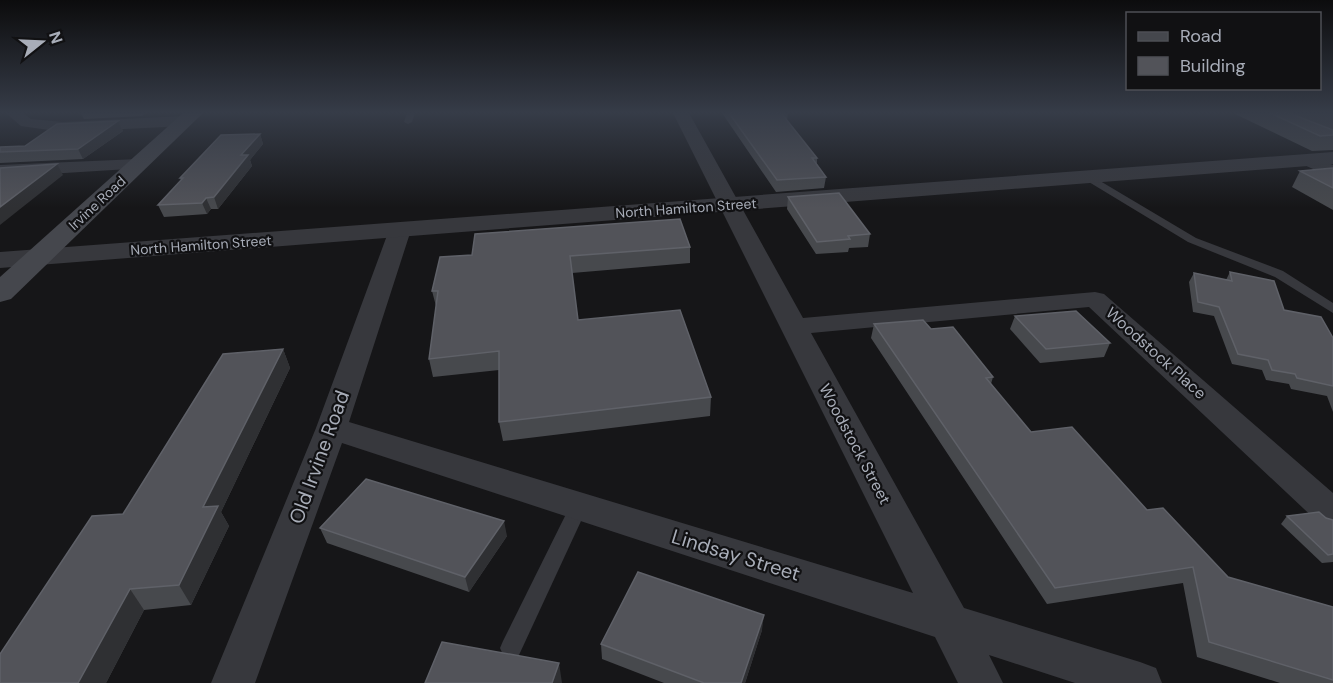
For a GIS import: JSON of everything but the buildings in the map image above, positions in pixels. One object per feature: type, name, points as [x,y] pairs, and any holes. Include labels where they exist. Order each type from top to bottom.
[{"type":"main road","name":"Irvine Road","points":[[0,293],[160,145]]},
{"type":"street","name":"Woodstock Street","points":[[698,145],[981,683]]},
{"type":"street","name":"North Hamilton Street","points":[[0,260],[1333,158]]},
{"type":"street","points":[[1308,160],[1333,172]]},
{"type":"street","points":[[0,171],[139,164]]},
{"type":"street","name":"Old Irvine Road","points":[[234,683],[332,428],[400,230]]},
{"type":"street","name":"Woodstock Place","points":[[795,327],[1095,298],[1333,514]]},
{"type":"street","name":"Lindsay Street","points":[[332,428],[1140,683]]},
{"type":"lane","points":[[1087,177],[1192,240],[1279,273],[1333,309]]},
{"type":"lane","points":[[511,648],[579,506]]}]
